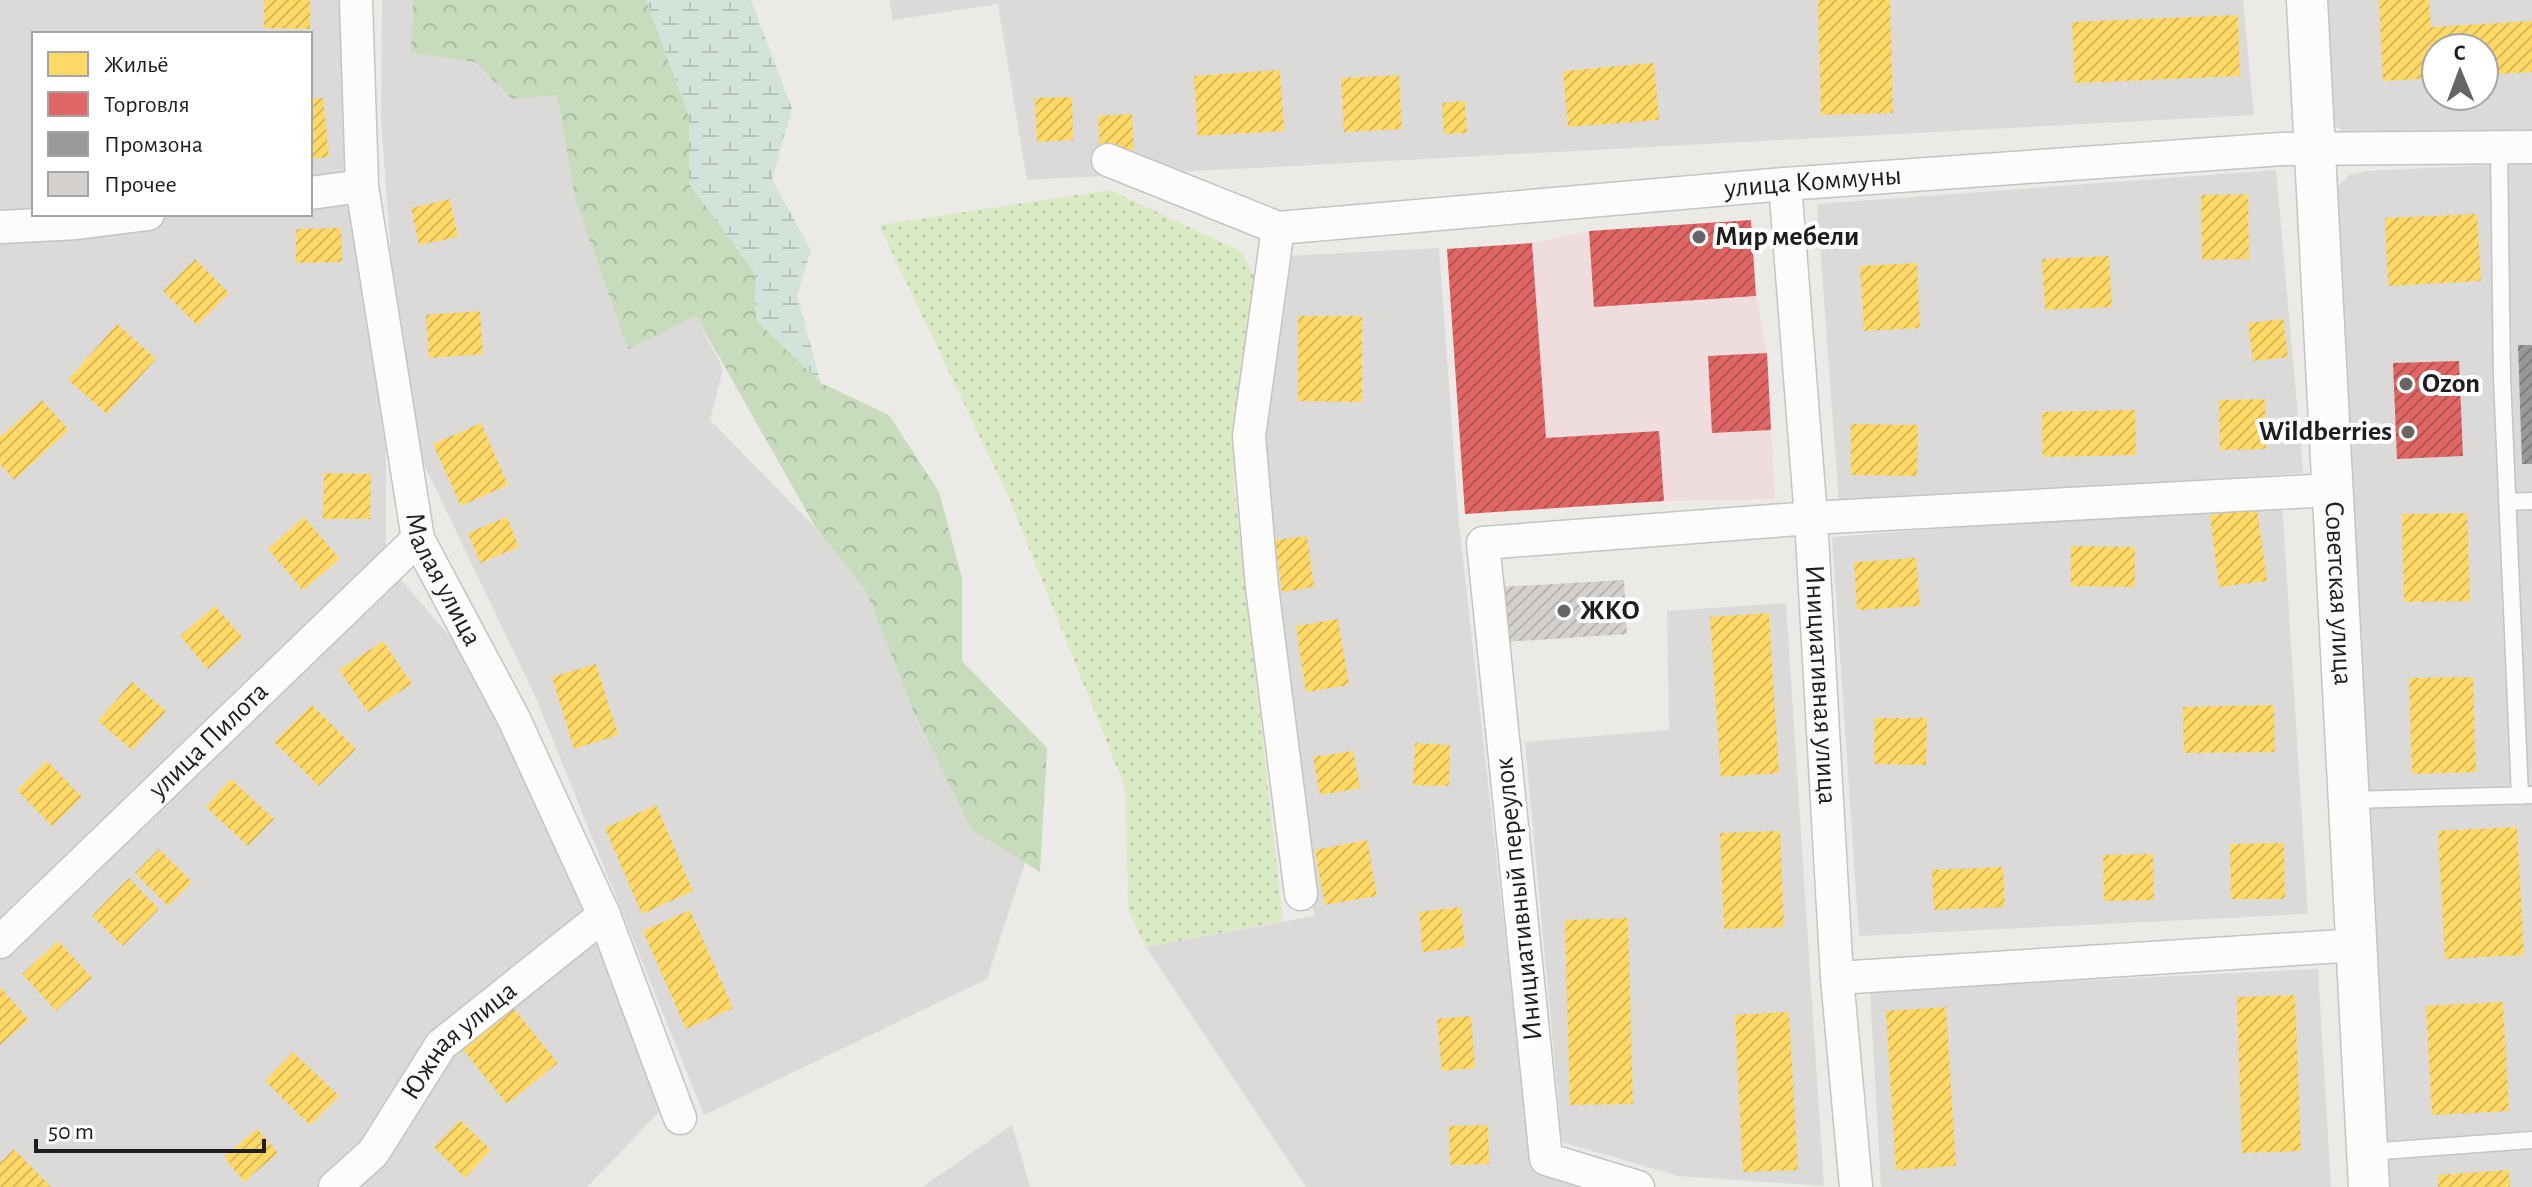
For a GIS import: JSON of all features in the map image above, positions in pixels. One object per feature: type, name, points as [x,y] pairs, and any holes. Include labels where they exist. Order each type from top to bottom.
[{"type":"street","name":"Малая улица","points":[[356,0],[362,186],[418,539],[513,717],[604,915],[680,1118]]},
{"type":"street","name":"Советская улица","points":[[2307,0],[2368,1169]]},
{"type":"street","name":"улица Коммуны","points":[[1108,160],[1278,228],[1785,184],[2316,148],[2532,147]]},
{"type":"street","name":"Инициативная улица","points":[[1785,184],[1811,518],[1837,978],[1856,1187]]},
{"type":"street","points":[[312,193],[362,186]]},
{"type":"street","points":[[0,227],[132,216]]},
{"type":"street","points":[[1278,228],[1249,436],[1262,587],[1301,894]]},
{"type":"street","points":[[1811,518],[2331,490]]},
{"type":"street","name":"Инициативный переулок","points":[[1638,1187],[1546,1159],[1483,543],[1811,518]]},
{"type":"street","name":"улица Пилота","points":[[0,942],[418,539]]},
{"type":"street","name":"Южная улица","points":[[335,1187],[373,1153],[441,1045],[604,915]]},
{"type":"street","points":[[1837,978],[2357,945]]},
{"type":"lane","points":[[2349,800],[2526,796],[2507,502],[2499,149]]},
{"type":"lane","points":[[2507,502],[2532,501]]},
{"type":"lane","points":[[2368,1169],[2532,1140]]},
{"type":"shaded area","points":[[0,0],[347,0],[351,204],[386,449],[386,562],[480,672],[584,887],[659,1112],[587,1187],[0,1187]]},
{"type":"shaded area","points":[[382,0],[413,0],[411,53],[475,62],[512,99],[557,95],[575,199],[628,348],[696,316],[723,369],[710,420],[816,528],[866,591],[913,710],[971,830],[1025,863],[987,979],[704,1115],[536,698],[421,458],[391,257],[381,118]]},
{"type":"shaded area","points":[[889,0],[2243,0],[2254,115],[1027,180],[998,4],[893,20]]},
{"type":"shaded area","points":[[2321,0],[2532,0],[2532,131],[2425,138],[2348,135],[2333,124]]},
{"type":"shaded area","points":[[2532,163],[2532,1187],[2389,1187],[2333,208],[2338,187],[2349,175],[2368,171]]},
{"type":"shaded area","points":[[2276,170],[2303,473],[1839,505],[1817,204]]},
{"type":"shaded area","points":[[1751,220],[1756,296],[1767,353],[1775,499],[1664,501],[1465,514],[1447,249],[1532,243],[1589,231]]},
{"type":"shaded area","points":[[1439,248],[1459,523],[1531,1168],[1597,1187],[1306,1187],[1146,947],[1314,916],[1270,585],[1258,435],[1287,256]]},
{"type":"shaded area","points":[[2282,502],[2308,914],[1859,936],[1832,537]]},
{"type":"shaded area","points":[[1786,603],[1824,1186],[1678,1176],[1562,1142],[1525,742],[1669,730],[1667,611]]},
{"type":"shaded area","points":[[2318,969],[2331,1187],[1881,1187],[1870,991]]},
{"type":"shaded area","points":[[1012,1125],[1030,1187],[922,1187]]},
{"type":"green space","points":[[413,0],[646,0],[689,116],[689,184],[755,273],[756,320],[821,383],[889,415],[939,492],[962,578],[962,661],[1047,748],[1040,872],[971,830],[913,710],[866,591],[816,528],[696,316],[628,349],[575,199],[557,95],[512,99],[475,62],[411,53]]},
{"type":"green space","points":[[646,0],[751,0],[792,109],[772,180],[811,250],[797,296],[821,383],[756,320],[755,273],[689,184],[689,116]]},
{"type":"green space","points":[[1110,190],[1242,252],[1254,276],[1234,484],[1283,921],[1146,947],[1128,909],[1126,790],[1008,496],[879,225]]},
{"type":"building: Жильё","points":[[264,0],[310,0],[310,29],[264,28]]},
{"type":"building: Жильё","points":[[1818,0],[1890,0],[1893,113],[1821,115]]},
{"type":"building: Жильё","points":[[2379,0],[2429,0],[2431,27],[2532,21],[2532,72],[2500,74],[2500,32],[2420,32],[2420,79],[2383,81]]},
{"type":"building: Жильё","points":[[2238,15],[2240,76],[2075,83],[2072,22]]},
{"type":"building: Жильё","points":[[1654,63],[1659,120],[1568,127],[1563,71]]},
{"type":"building: Жильё","points":[[1280,70],[1284,131],[1198,136],[1194,76]]},
{"type":"building: Жильё","points":[[1399,75],[1402,129],[1344,132],[1341,78]]},
{"type":"building: Жильё","points":[[1072,97],[1073,140],[1037,142],[1035,98]]},
{"type":"building: Жильё","points":[[323,98],[329,157],[312,159],[312,99]]},
{"type":"building: Жильё","points":[[1465,101],[1467,133],[1444,134],[1442,103]]},
{"type":"building: Жильё","points":[[1132,114],[1134,149],[1100,152],[1098,116]]},
{"type":"building: Жильё","points":[[2248,194],[2249,259],[2202,260],[2201,195]]},
{"type":"building: Жильё","points":[[450,199],[458,237],[419,245],[411,208]]},
{"type":"building: Жильё","points":[[2477,214],[2481,281],[2388,286],[2385,218]]},
{"type":"building: Жильё","points":[[341,228],[342,262],[296,263],[296,229]]},
{"type":"building: Жильё","points":[[2109,256],[2112,307],[2045,310],[2042,259]]},
{"type":"building: Жильё","points":[[195,259],[229,293],[197,325],[163,291]]},
{"type":"building: Жильё","points":[[1917,263],[1920,328],[1864,331],[1860,266]]},
{"type":"building: Жильё","points":[[480,311],[483,354],[429,358],[426,315]]},
{"type":"building: Жильё","points":[[1298,316],[1362,316],[1362,402],[1298,401]]},
{"type":"building: Жильё","points":[[2283,319],[2288,357],[2253,361],[2248,323]]},
{"type":"building: Жильё","points":[[117,324],[156,359],[107,414],[68,380]]},
{"type":"building: Жильё","points":[[2265,399],[2266,449],[2220,450],[2219,400]]},
{"type":"building: Жильё","points":[[42,400],[69,430],[14,480],[0,464],[0,437]]},
{"type":"building: Жильё","points":[[2135,410],[2136,455],[2043,457],[2042,412]]},
{"type":"building: Жильё","points":[[481,423],[508,485],[461,506],[433,444]]},
{"type":"building: Жильё","points":[[1851,424],[1918,425],[1917,476],[1851,475]]},
{"type":"building: Жильё","points":[[324,473],[371,474],[370,519],[323,519]]},
{"type":"building: Жильё","points":[[2257,509],[2267,581],[2219,587],[2210,515]]},
{"type":"building: Жильё","points":[[2467,513],[2470,601],[2404,602],[2402,514]]},
{"type":"building: Жильё","points":[[304,517],[340,559],[303,590],[268,549]]},
{"type":"building: Жильё","points":[[507,517],[519,547],[480,563],[468,533]]},
{"type":"building: Жильё","points":[[1307,536],[1314,587],[1282,592],[1275,540]]},
{"type":"building: Жильё","points":[[2071,546],[2135,547],[2135,587],[2071,586]]},
{"type":"building: Жильё","points":[[1916,558],[1920,606],[1857,610],[1854,562]]},
{"type":"building: Жильё","points":[[215,606],[243,638],[208,669],[180,636]]},
{"type":"building: Жильё","points":[[1769,613],[1779,773],[1721,777],[1710,617]]},
{"type":"building: Жильё","points":[[1338,619],[1349,685],[1306,692],[1296,626]]},
{"type":"building: Жильё","points":[[383,641],[412,684],[368,712],[339,670]]},
{"type":"building: Жильё","points":[[596,664],[618,735],[574,749],[552,677]]},
{"type":"building: Жильё","points":[[2473,677],[2476,772],[2412,774],[2409,678]]},
{"type":"building: Жильё","points":[[132,682],[166,711],[132,750],[98,721]]},
{"type":"building: Жильё","points":[[312,705],[356,749],[319,786],[274,742]]},
{"type":"building: Жильё","points":[[2274,705],[2275,752],[2184,753],[2183,707]]},
{"type":"building: Жильё","points":[[1875,718],[1927,718],[1926,765],[1874,764]]},
{"type":"building: Жильё","points":[[1415,743],[1450,745],[1449,786],[1413,785]]},
{"type":"building: Жильё","points":[[1353,751],[1360,788],[1320,795],[1313,757]]},
{"type":"building: Жильё","points":[[47,761],[82,797],[52,826],[17,790]]},
{"type":"building: Жильё","points":[[231,779],[274,819],[248,846],[206,807]]},
{"type":"building: Жильё","points":[[656,805],[693,891],[642,914],[605,828]]},
{"type":"building: Жильё","points":[[2517,827],[2524,955],[2445,959],[2438,831]]},
{"type":"building: Жильё","points":[[1780,831],[1784,927],[1724,929],[1720,833]]},
{"type":"building: Жильё","points":[[1367,840],[1377,896],[1325,905],[1315,850]]},
{"type":"building: Жильё","points":[[2284,843],[2285,899],[2231,899],[2230,844]]},
{"type":"building: Жильё","points":[[159,849],[192,882],[168,906],[135,873]]},
{"type":"building: Жильё","points":[[2153,854],[2154,900],[2104,901],[2103,855]]},
{"type":"building: Жильё","points":[[2003,867],[2005,907],[1934,910],[1932,870]]},
{"type":"building: Жильё","points":[[129,878],[159,909],[123,946],[92,916]]},
{"type":"building: Жильё","points":[[1461,907],[1465,947],[1423,952],[1419,912]]},
{"type":"building: Жильё","points":[[690,910],[733,1008],[686,1029],[643,931]]},
{"type":"building: Жильё","points":[[1628,918],[1633,1104],[1570,1105],[1565,920]]},
{"type":"building: Жильё","points":[[58,941],[92,978],[56,1011],[22,974]]},
{"type":"building: Жильё","points":[[0,987],[29,1020],[0,1045]]},
{"type":"building: Жильё","points":[[2295,995],[2301,1151],[2242,1153],[2237,997]]},
{"type":"building: Жильё","points":[[2503,1002],[2509,1111],[2432,1115],[2426,1006]]},
{"type":"building: Жильё","points":[[510,1004],[558,1063],[507,1104],[459,1045]]},
{"type":"building: Жильё","points":[[1946,1007],[1956,1166],[1896,1170],[1886,1011]]},
{"type":"building: Жильё","points":[[1789,1012],[1798,1170],[1743,1172],[1735,1015]]},
{"type":"building: Жильё","points":[[1471,1016],[1475,1068],[1442,1071],[1437,1019]]},
{"type":"building: Жильё","points":[[293,1052],[339,1096],[310,1125],[265,1081]]},
{"type":"building: Жильё","points":[[460,1120],[491,1150],[465,1178],[434,1147]]},
{"type":"building: Жильё","points":[[1488,1125],[1489,1164],[1450,1165],[1449,1126]]},
{"type":"building: Жильё","points":[[257,1129],[278,1153],[244,1182],[224,1157]]},
{"type":"building: Жильё","points":[[14,1149],[51,1187],[0,1187],[0,1163]]},
{"type":"building: Жильё","points":[[2509,1170],[2510,1187],[2438,1187],[2438,1175]]},
{"type":"building: Торговля","points":[[1751,220],[1756,296],[1594,307],[1589,231]]},
{"type":"building: Торговля","points":[[1532,243],[1546,438],[1659,431],[1664,501],[1465,514],[1447,249]]},
{"type":"building: Торговля","points":[[1767,353],[1771,430],[1712,433],[1708,356]]},
{"type":"building: Торговля","points":[[2459,361],[2463,456],[2397,459],[2393,363]]},
{"type":"building: Промзона","points":[[2518,345],[2532,345],[2532,464],[2522,464]]},
{"type":"building: Прочее","name":"ЖКО","points":[[1624,580],[1627,634],[1504,642],[1501,587]]},
{"type":"place","name":"Мир мебели","points":[[1699,237]]},
{"type":"place","name":"Ozon","points":[[2406,384]]},
{"type":"place","name":"Wildberries","points":[[2408,432]]},
{"type":"place","name":"ЖКО","points":[[1564,611]]}]
